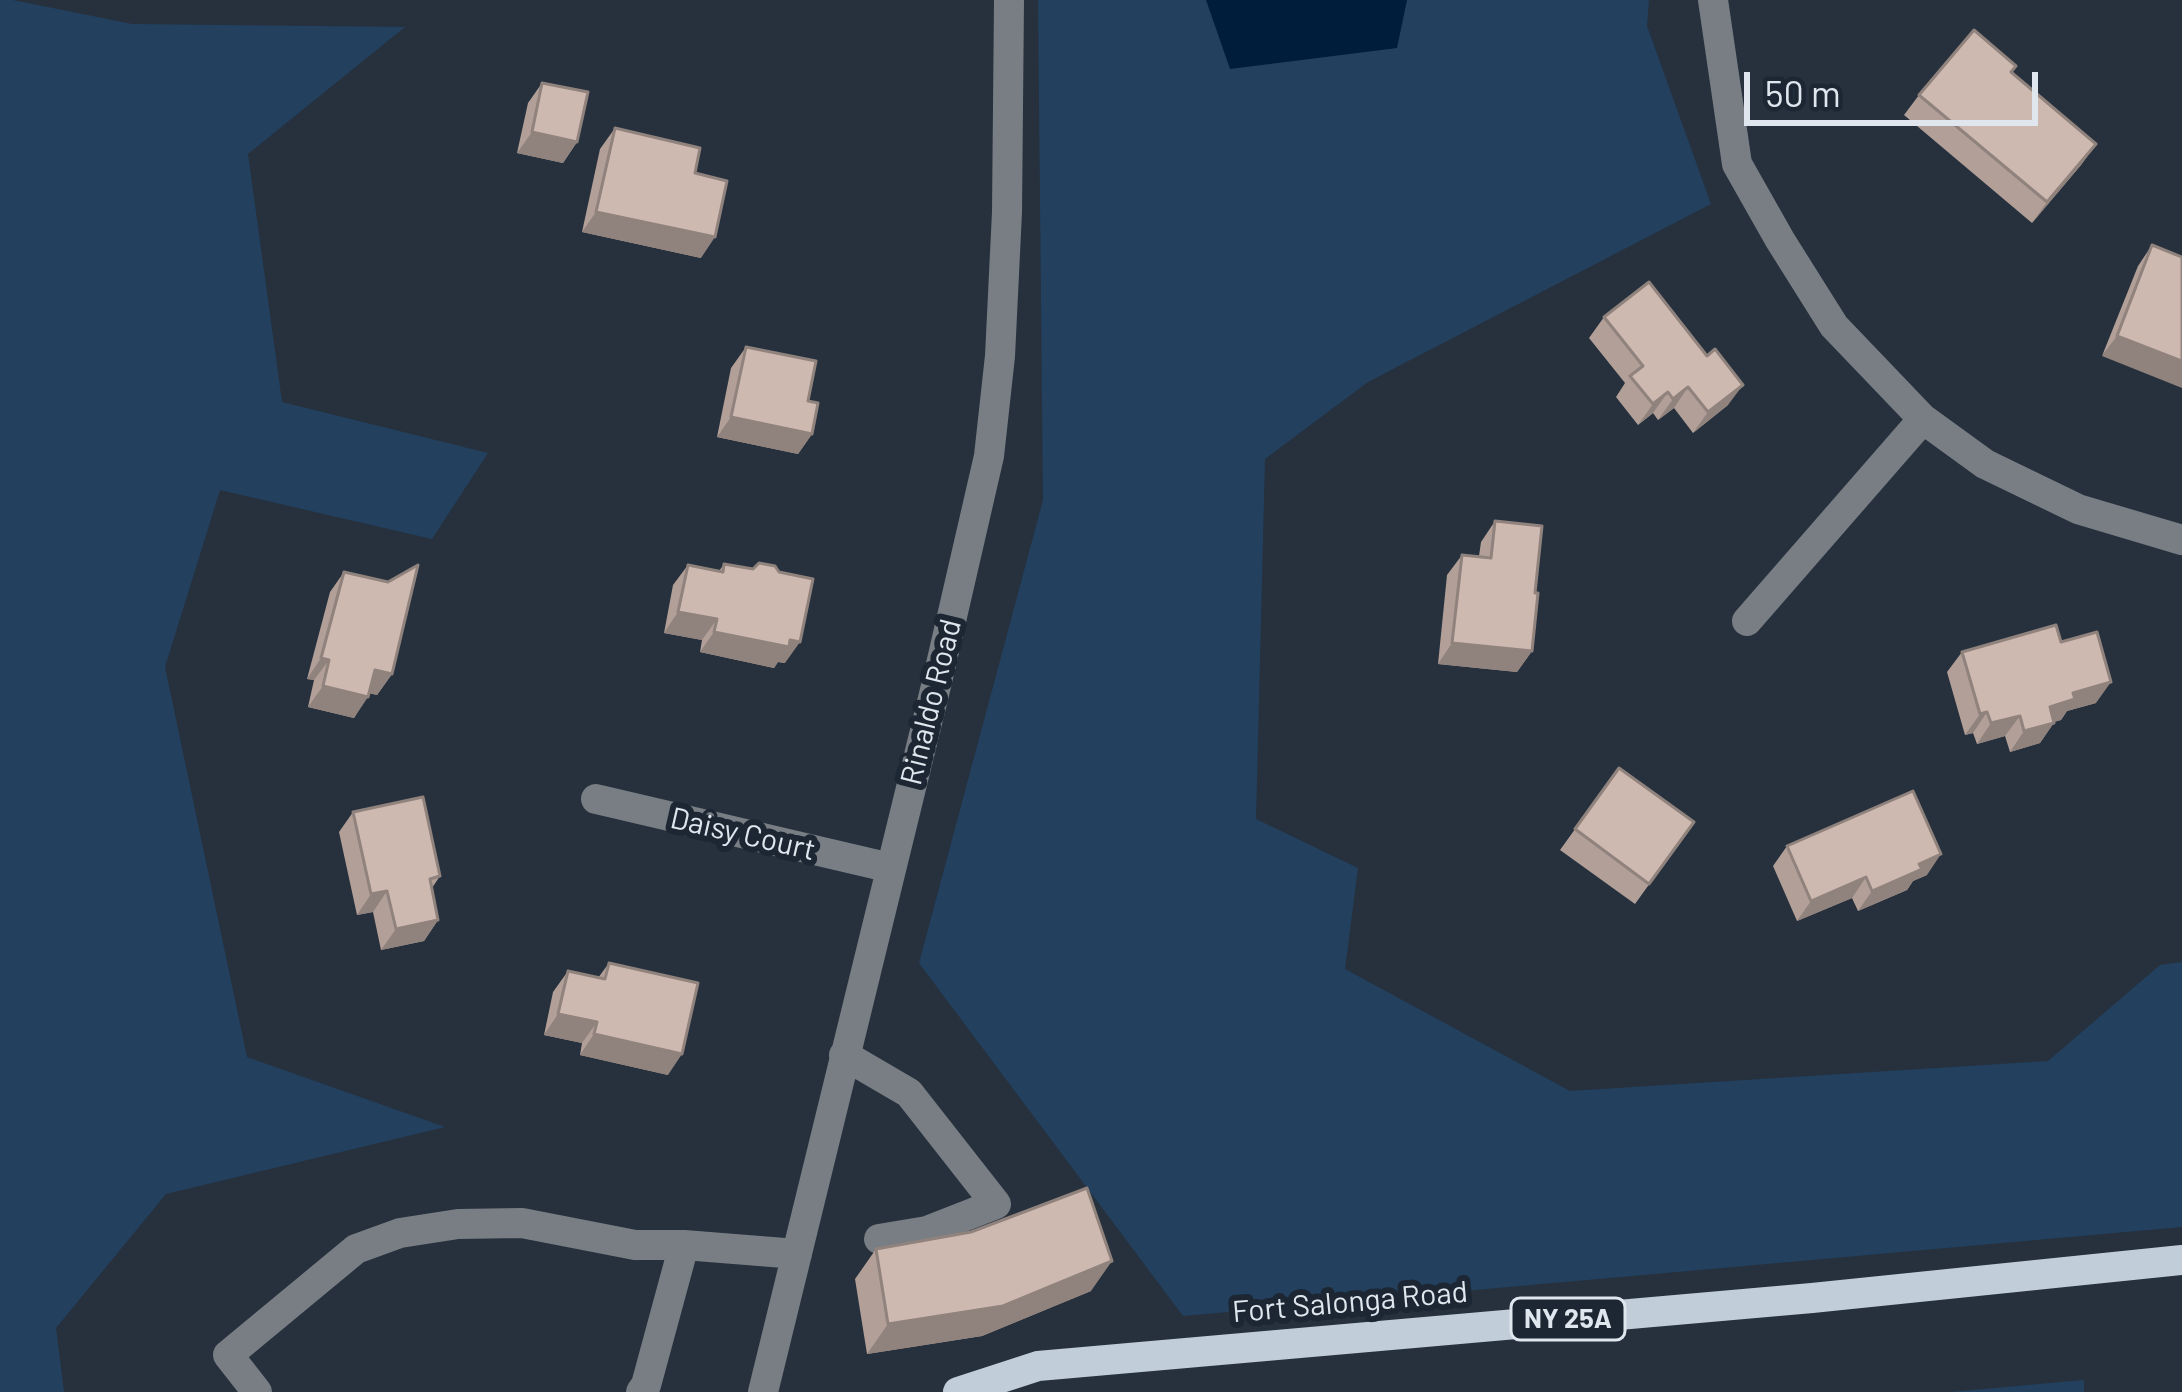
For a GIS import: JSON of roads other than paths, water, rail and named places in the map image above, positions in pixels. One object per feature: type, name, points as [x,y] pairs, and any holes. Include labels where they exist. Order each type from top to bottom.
[{"type":"main road","name":"Fort Salonga Road","points":[[958,1392],[1038,1366],[1812,1298],[2182,1260]]},
{"type":"street","name":"Rinaldo Road","points":[[763,1392],[989,456],[1006,234],[1009,0]]},
{"type":"street","points":[[1713,0],[1737,164],[1834,326],[1923,419],[1985,464],[2078,509],[2182,539]]},
{"type":"street","points":[[1748,621],[1923,419]]},
{"type":"street","name":"Daisy Court","points":[[596,800],[891,868]]},
{"type":"street","points":[[844,1055],[909,1093],[996,1204],[927,1232],[879,1239]]},
{"type":"street","points":[[256,1392],[228,1354],[356,1249],[400,1233],[458,1224],[522,1223],[635,1245],[796,1254]]},
{"type":"street","points":[[641,1392],[684,1245]]}]
